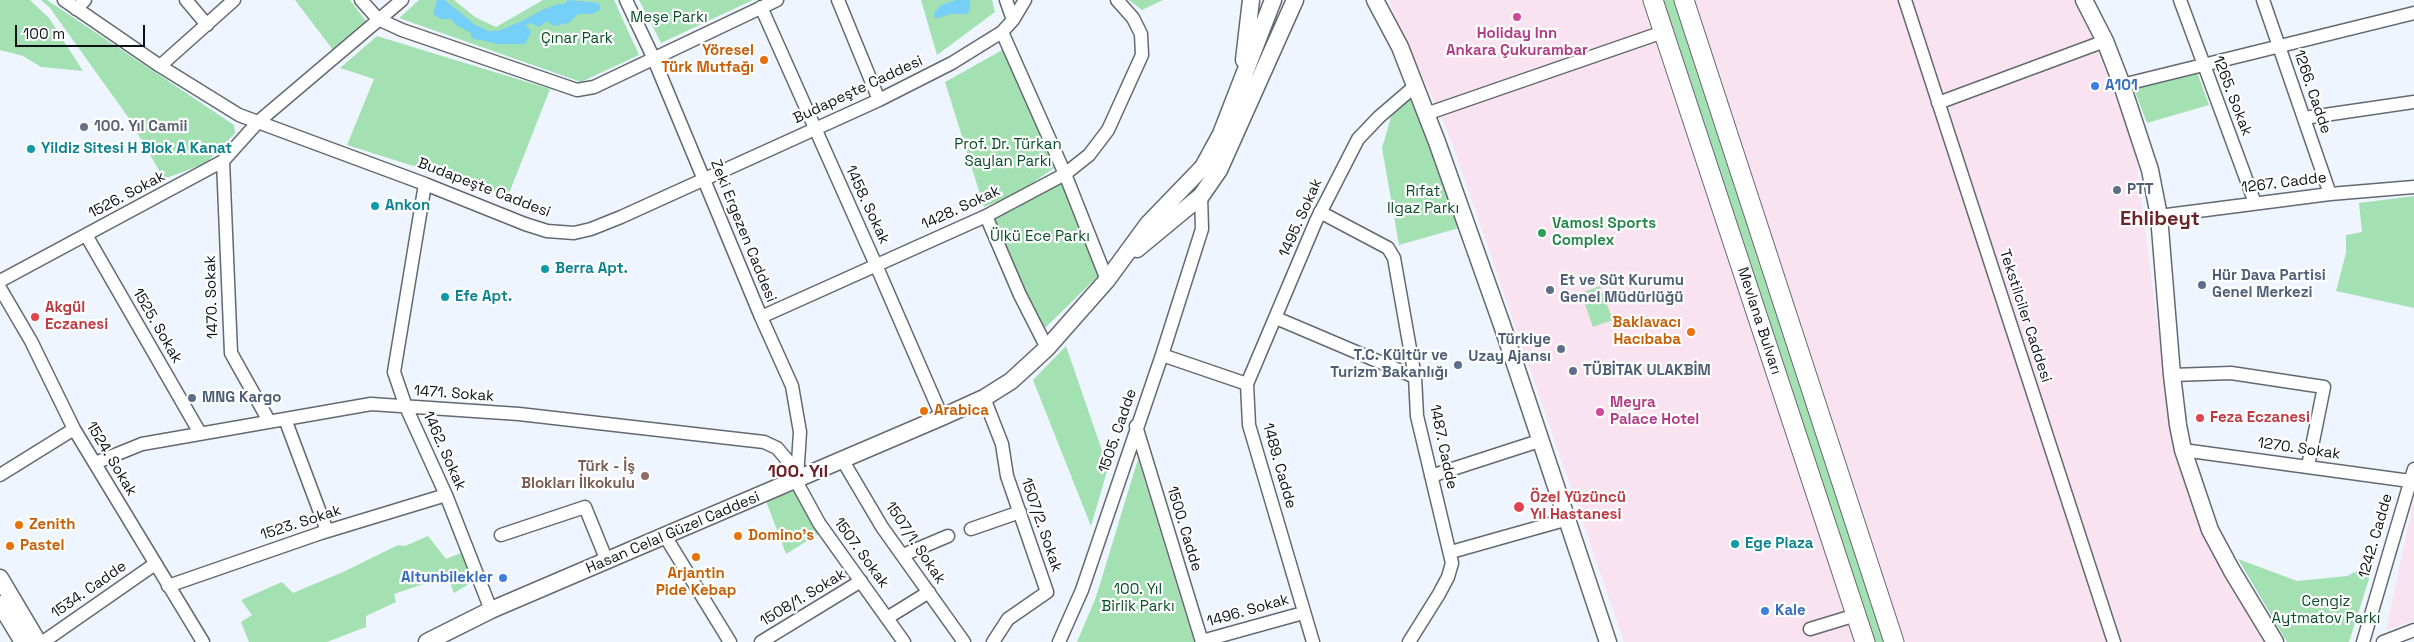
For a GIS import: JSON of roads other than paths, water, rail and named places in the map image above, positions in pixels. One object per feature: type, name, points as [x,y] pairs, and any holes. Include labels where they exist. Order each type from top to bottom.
[{"type":"highway","name":"Mevlana Bulvarı","points":[[1653,0],[1865,642]]},
{"type":"highway","name":"Mevlana Bulvarı","points":[[1684,0],[1894,642]]},
{"type":"main road","points":[[1242,80],[1251,0]]},
{"type":"main road","name":"Hasan Celal Güzel Caddesi","points":[[427,642],[491,610],[942,417],[984,398],[1011,381],[1047,348],[1125,258],[1148,224],[1203,167],[1221,134],[1273,0]]},
{"type":"main road","points":[[1185,185],[1201,196],[1219,170],[1295,0]]},
{"type":"main road","points":[[1363,0],[1387,22]]},
{"type":"main road","points":[[1375,0],[1387,22],[1426,114],[1542,440],[1608,642]]},
{"type":"main road","points":[[2084,0],[2105,41],[2140,135],[2159,216],[2172,376],[2178,425],[2184,450],[2210,530],[2232,571],[2275,642]]},
{"type":"main road","name":"Hasan Celal Güzel Caddesi","points":[[1125,258],[1201,196]]},
{"type":"main road","points":[[1172,199],[1184,211]]},
{"type":"main road","points":[[0,578],[38,642]]},
{"type":"main road","points":[[0,604],[23,642]]},
{"type":"street","name":"Budapeşte Caddesi","points":[[64,0],[80,4],[160,66],[239,115],[425,184],[525,224],[547,231],[574,233],[608,223],[879,100],[952,64],[1002,32],[1013,20],[1025,0]]},
{"type":"street","points":[[186,0],[207,25]]},
{"type":"street","points":[[160,66],[234,0]]},
{"type":"street","points":[[361,0],[378,20],[577,90],[594,87],[777,0]]},
{"type":"street","name":"1526. Sokak","points":[[0,281],[223,161],[258,122],[402,0]]},
{"type":"street","name":"Zeki Ergezen Caddesi","points":[[626,0],[654,57],[761,317],[792,386],[798,410],[800,432],[796,481]]},
{"type":"street","points":[[838,0],[879,100]]},
{"type":"street","points":[[1006,0],[1013,20]]},
{"type":"street","name":"1428. Sokak","points":[[761,317],[986,216],[1065,174],[1100,144],[1142,56],[1141,34],[1133,18],[1117,0]]},
{"type":"street","name":"Tekstilciler Caddesi","points":[[1905,0],[2114,642]]},
{"type":"street","name":"1265. Sokak","points":[[2180,0],[2255,203]]},
{"type":"street","name":"1266. Cadde","points":[[2263,0],[2330,194]]},
{"type":"street","name":"1458. Sokak","points":[[761,7],[942,417]]},
{"type":"street","points":[[2122,85],[2414,13]]},
{"type":"street","points":[[1002,32],[1065,174],[1107,280]]},
{"type":"street","points":[[1426,114],[1663,32]]},
{"type":"street","points":[[1938,103],[2105,41]]},
{"type":"street","name":"1495. Sokak","points":[[1247,384],[1320,212],[1358,139],[1379,117],[1415,86]]},
{"type":"street","points":[[2304,118],[2414,102]]},
{"type":"street","name":"1470. Sokak","points":[[223,161],[231,353],[269,421]]},
{"type":"street","name":"1462. Sokak","points":[[425,184],[394,372],[406,407],[446,495],[491,610]]},
{"type":"street","name":"1267. Cadde","points":[[2159,216],[2330,194],[2414,187]]},
{"type":"street","name":"1505. Cadde","points":[[1059,642],[1082,590],[1136,426],[1162,355],[1202,229],[1201,196]]},
{"type":"street","points":[[1184,211],[1202,229]]},
{"type":"street","name":"1487. Cadde","points":[[1320,212],[1388,248],[1394,258],[1415,377],[1417,416],[1451,552],[1452,563],[1448,578],[1409,642]]},
{"type":"street","points":[[986,216],[1020,295],[1047,348]]},
{"type":"street","name":"1525. Sokak","points":[[86,235],[200,433]]},
{"type":"street","name":"1524. Sokak","points":[[0,288],[31,341],[74,429],[202,642]]},
{"type":"street","points":[[1276,318],[1415,377]]},
{"type":"street","points":[[1162,355],[1247,384]]},
{"type":"street","points":[[2172,376],[2208,372],[2231,373],[2324,388],[2308,466]]},
{"type":"street","name":"1489. Cadde","points":[[1247,384],[1249,425],[1313,642]]},
{"type":"street","name":"1507/2. Sokak","points":[[984,398],[1002,444],[1007,476],[1047,592],[1008,619],[993,642]]},
{"type":"street","name":"1471. Sokak","points":[[95,463],[142,444],[371,404],[519,414],[764,442],[777,448],[788,461],[796,481]]},
{"type":"street","points":[[285,419],[327,531]]},
{"type":"street","name":"1500. Cadde","points":[[1136,426],[1202,642]]},
{"type":"street","points":[[0,475],[74,429]]},
{"type":"street","points":[[1431,476],[1542,440]]},
{"type":"street","name":"1270. Sokak","points":[[2184,450],[2308,466],[2412,475]]},
{"type":"street","name":"1507/1. Sokak","points":[[842,461],[882,527],[964,642]]},
{"type":"street","name":"1242. Cadde","points":[[2363,642],[2412,475]]},
{"type":"street","name":"1507. Sokak","points":[[796,481],[819,523],[902,641]]},
{"type":"street","name":"1523. Sokak","points":[[168,586],[327,531],[446,495]]},
{"type":"street","points":[[502,535],[586,507],[607,561]]},
{"type":"street","points":[[971,528],[1020,512]]},
{"type":"street","points":[[1451,552],[1568,519]]},
{"type":"street","points":[[666,536],[730,642]]},
{"type":"street","points":[[903,556],[948,536]]},
{"type":"street","name":"1534. Cadde","points":[[43,642],[155,564]]},
{"type":"street","name":"1508/1. Sokak","points":[[761,642],[861,581]]},
{"type":"street","points":[[887,618],[929,592]]},
{"type":"street","name":"1496. Sokak","points":[[1202,642],[1303,613]]},
{"type":"street","points":[[1810,628],[1856,615]]},
{"type":"street","points":[[2383,642],[2412,635]]},
{"type":"water","points":[[437,0],[445,0],[474,24],[488,31],[498,31],[544,9],[565,4],[568,0],[599,3],[601,9],[592,14],[578,14],[569,23],[553,26],[547,21],[539,27],[531,23],[526,25],[531,32],[525,44],[498,44],[471,38],[471,33],[456,25],[451,19],[441,19],[433,15]]},
{"type":"water","points":[[956,0],[970,0],[970,10],[967,14],[950,14],[935,19],[934,13],[941,5]]},
{"type":"place","name":"Holiday Inn Ankara Çukurambar","points":[[1517,17]]},
{"type":"place","name":"Yöresel Türk Mutfağı","points":[[764,60]]},
{"type":"place","name":"A101","points":[[2095,86]]},
{"type":"place","name":"100. Yıl Camii","points":[[84,127]]},
{"type":"place","name":"Yildiz Sitesi H Blok A Kanat","points":[[31,149]]},
{"type":"place","name":"PTT","points":[[2117,190]]},
{"type":"place","name":"Ankon","points":[[375,206]]},
{"type":"place","name":"Vamos! Sports Complex","points":[[1542,233]]},
{"type":"place","name":"Berra Apt.","points":[[545,269]]},
{"type":"place","name":"Hür Dava Partisi Genel Merkezi","points":[[2202,285]]},
{"type":"place","name":"Et ve Süt Kurumu Genel Müdürlüğü","points":[[1550,290]]},
{"type":"place","name":"Efe Apt.","points":[[445,297]]},
{"type":"place","name":"Akgül Eczanesi","points":[[35,317]]},
{"type":"place","name":"Baklavacı Hacıbaba","points":[[1691,332]]},
{"type":"place","name":"Türkiye Uzay Ajansı","points":[[1561,349]]},
{"type":"place","name":"T.C. Kültür ve Turizm Bakanlığı","points":[[1458,365]]},
{"type":"place","name":"TÜBİTAK ULAKBİM","points":[[1573,371]]},
{"type":"place","name":"MNG Kargo","points":[[192,398]]},
{"type":"place","name":"Arabica","points":[[924,411]]},
{"type":"place","name":"Meyra Palace Hotel","points":[[1600,412]]},
{"type":"place","name":"Feza Eczanesi","points":[[2200,418]]},
{"type":"place","name":"Türk - İş Blokları İlkokulu","points":[[645,476]]},
{"type":"place","name":"Özel Yüzüncü Yıl Hastanesi","points":[[1519,507]]},
{"type":"place","name":"Zenith","points":[[19,525]]},
{"type":"place","name":"Domino's","points":[[738,536]]},
{"type":"place","name":"Ege Plaza","points":[[1735,544]]},
{"type":"place","name":"Pastel","points":[[10,546]]},
{"type":"place","name":"Arjantin Pide Kebap","points":[[696,557]]},
{"type":"place","name":"Altunbilekler","points":[[503,578]]},
{"type":"place","name":"Kale","points":[[1765,611]]},
{"type":"district","name":"Ehlibeyt","points":[[2160,220]]},
{"type":"district","name":"100. Yıl","points":[[798,472]]},
{"type":"park label","name":"Meşe Parkı","points":[[669,18]]},
{"type":"park label","name":"Çınar Park","points":[[577,39]]},
{"type":"park label","name":"Prof. Dr. Türkan Saylan Parkı","points":[[1008,154]]},
{"type":"park label","name":"Rıfat Ilgaz Parkı","points":[[1423,200]]},
{"type":"park label","name":"Ülkü Ece Parkı","points":[[1040,237]]},
{"type":"park label","name":"100. Yıl Birlik Parkı","points":[[1138,598]]},
{"type":"park label","name":"Cengiz Aytmatov Parkı","points":[[2326,610]]}]
